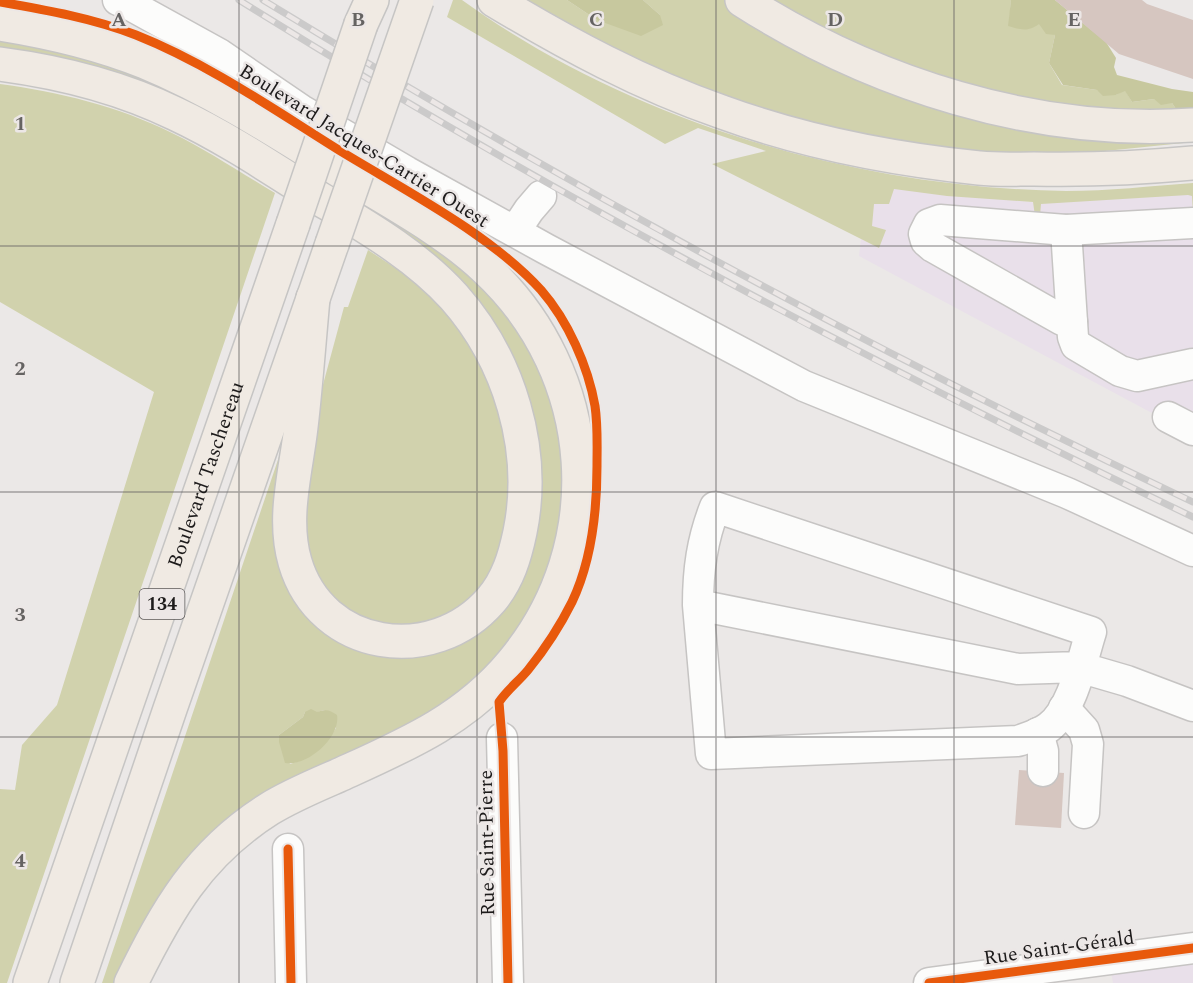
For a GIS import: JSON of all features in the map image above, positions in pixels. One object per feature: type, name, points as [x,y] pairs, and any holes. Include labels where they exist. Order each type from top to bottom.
[{"type":"highway","name":"134","points":[[77,983],[417,0]]},
{"type":"highway","points":[[494,0],[573,46],[672,93],[723,113],[846,147],[914,160],[1009,170],[1119,169],[1193,163]]},
{"type":"highway","points":[[742,0],[772,19],[842,54],[900,78],[955,97],[1002,109],[1054,118],[1130,126],[1193,125]]},
{"type":"highway","name":"Boulevard Taschereau","points":[[30,983],[366,8]]},
{"type":"highway","points":[[0,24],[30,28],[88,42],[145,62],[186,81],[274,130],[457,245],[496,278],[535,327],[560,377],[571,414],[577,448],[579,499],[575,530],[566,565],[545,615],[515,660],[488,690],[448,720],[412,741],[284,801],[256,818],[229,840],[204,863],[181,891],[130,983]]},
{"type":"highway","points":[[0,64],[51,73],[106,87],[150,102],[191,121],[244,151],[391,243],[431,275],[454,297],[468,315],[498,363],[517,416],[524,465],[524,513],[516,551],[500,588],[471,619],[436,637],[406,641],[383,640],[348,629],[317,603],[304,584],[295,563],[290,530],[291,506],[301,429],[313,298]]},
{"type":"street","points":[[118,0],[219,54],[300,110],[515,231],[820,393],[1047,484],[1193,551]]},
{"type":"street","points":[[515,231],[541,196]]},
{"type":"street","points":[[1072,322],[1062,320],[933,247],[927,242],[924,234],[929,224],[940,220],[1066,230],[1193,223]]},
{"type":"street","points":[[1066,230],[1073,337],[1076,345],[1130,375],[1143,375],[1193,364]]},
{"type":"street","points":[[715,507],[1091,632],[1079,668],[1059,716],[1049,727],[1038,734],[1018,741],[711,754],[698,605],[701,553],[706,530],[715,507]]},
{"type":"street","points":[[698,605],[1018,669],[1079,668],[1127,681],[1193,706]]},
{"type":"street","points":[[1064,708],[1084,730],[1088,744],[1084,813]]},
{"type":"street","points":[[1038,734],[1042,746],[1043,771]]},
{"type":"street","name":"Rue Saint-Pierre","points":[[502,738],[508,983]]},
{"type":"street","points":[[288,849],[291,983]]},
{"type":"street","name":"Rue Saint-Gérald","points":[[929,983],[1193,948]]},
{"type":"shaded area","points":[[868,182],[1039,203],[1193,187],[1193,435],[859,256]]},
{"type":"shaded area","points":[[1193,962],[1193,983],[1113,983],[1111,971]]},
{"type":"green space","points":[[453,0],[462,0],[528,43],[599,81],[673,114],[750,140],[828,162],[908,177],[987,187],[1082,191],[1193,183],[1193,212],[1192,196],[1188,195],[1041,204],[1040,216],[1035,216],[1033,202],[947,196],[894,189],[889,204],[874,204],[872,226],[886,230],[879,248],[712,164],[766,151],[698,128],[665,144],[447,17]]},
{"type":"green space","points":[[516,0],[567,0],[597,20],[660,15],[643,0],[726,0],[821,56],[1193,136],[1193,142],[1047,157],[993,156],[851,136],[704,93]]},
{"type":"green space","points":[[567,0],[643,0],[660,15],[663,25],[641,36],[597,20]]},
{"type":"green space","points":[[767,0],[1011,0],[1009,26],[1039,23],[1055,35],[1049,63],[1062,85],[1116,95],[1125,90],[1132,102],[1154,99],[1172,103],[1176,109],[1167,116],[1012,100],[889,61]]},
{"type":"green space","points":[[1011,0],[1055,0],[1106,42],[1116,58],[1114,67],[1117,75],[1193,92],[1193,115],[1176,109],[1172,103],[1161,105],[1154,99],[1132,102],[1125,91],[1116,95],[1103,96],[1097,90],[1063,85],[1049,63],[1055,35],[1046,34],[1039,24],[1024,30],[1008,26]]},
{"type":"green space","points":[[0,37],[51,46],[150,78],[289,156],[286,165],[0,54]]},
{"type":"green space","points":[[0,84],[88,101],[152,123],[211,154],[275,193],[7,983],[0,983],[0,789],[15,790],[22,745],[57,705],[154,392],[0,302]]},
{"type":"green space","points":[[380,213],[419,235],[476,277],[534,349],[563,436],[564,521],[527,625],[453,705],[278,792],[120,983],[102,983],[289,427],[282,481],[322,624],[482,625],[533,429],[378,220]],"holes":[[[324,710],[336,728],[317,751],[290,764],[279,735],[303,717],[305,712]]]},
{"type":"green space","points":[[368,250],[397,269],[413,276],[468,334],[504,413],[513,498],[490,584],[441,623],[381,628],[330,601],[301,537],[318,403],[344,307],[348,307]]},
{"type":"green space","points":[[311,709],[317,712],[328,710],[337,715],[334,732],[321,749],[312,755],[294,763],[285,763],[279,735]]},
{"type":"building","points":[[1055,0],[1142,0],[1147,4],[1193,20],[1193,79],[1119,54]]},
{"type":"building","points":[[1019,770],[1064,773],[1061,828],[1015,825]]},
{"type":"railway","points":[[239,0],[472,140],[709,272],[950,397],[1193,517]]},
{"type":"railway","points":[[263,0],[491,135],[722,264],[956,386],[1193,502]]},
{"type":"cycle path","name":"Boulevard Jacques-Cartier Ouest","points":[[0,2],[69,15],[119,29],[163,47],[216,74],[420,198],[497,250],[551,302],[576,345],[592,391],[597,421],[597,483],[589,553],[572,602],[552,637],[534,662],[499,702],[503,751],[508,983]]},
{"type":"cycle path","points":[[288,849],[291,983]]},
{"type":"cycle path","points":[[929,983],[1193,948]]}]
